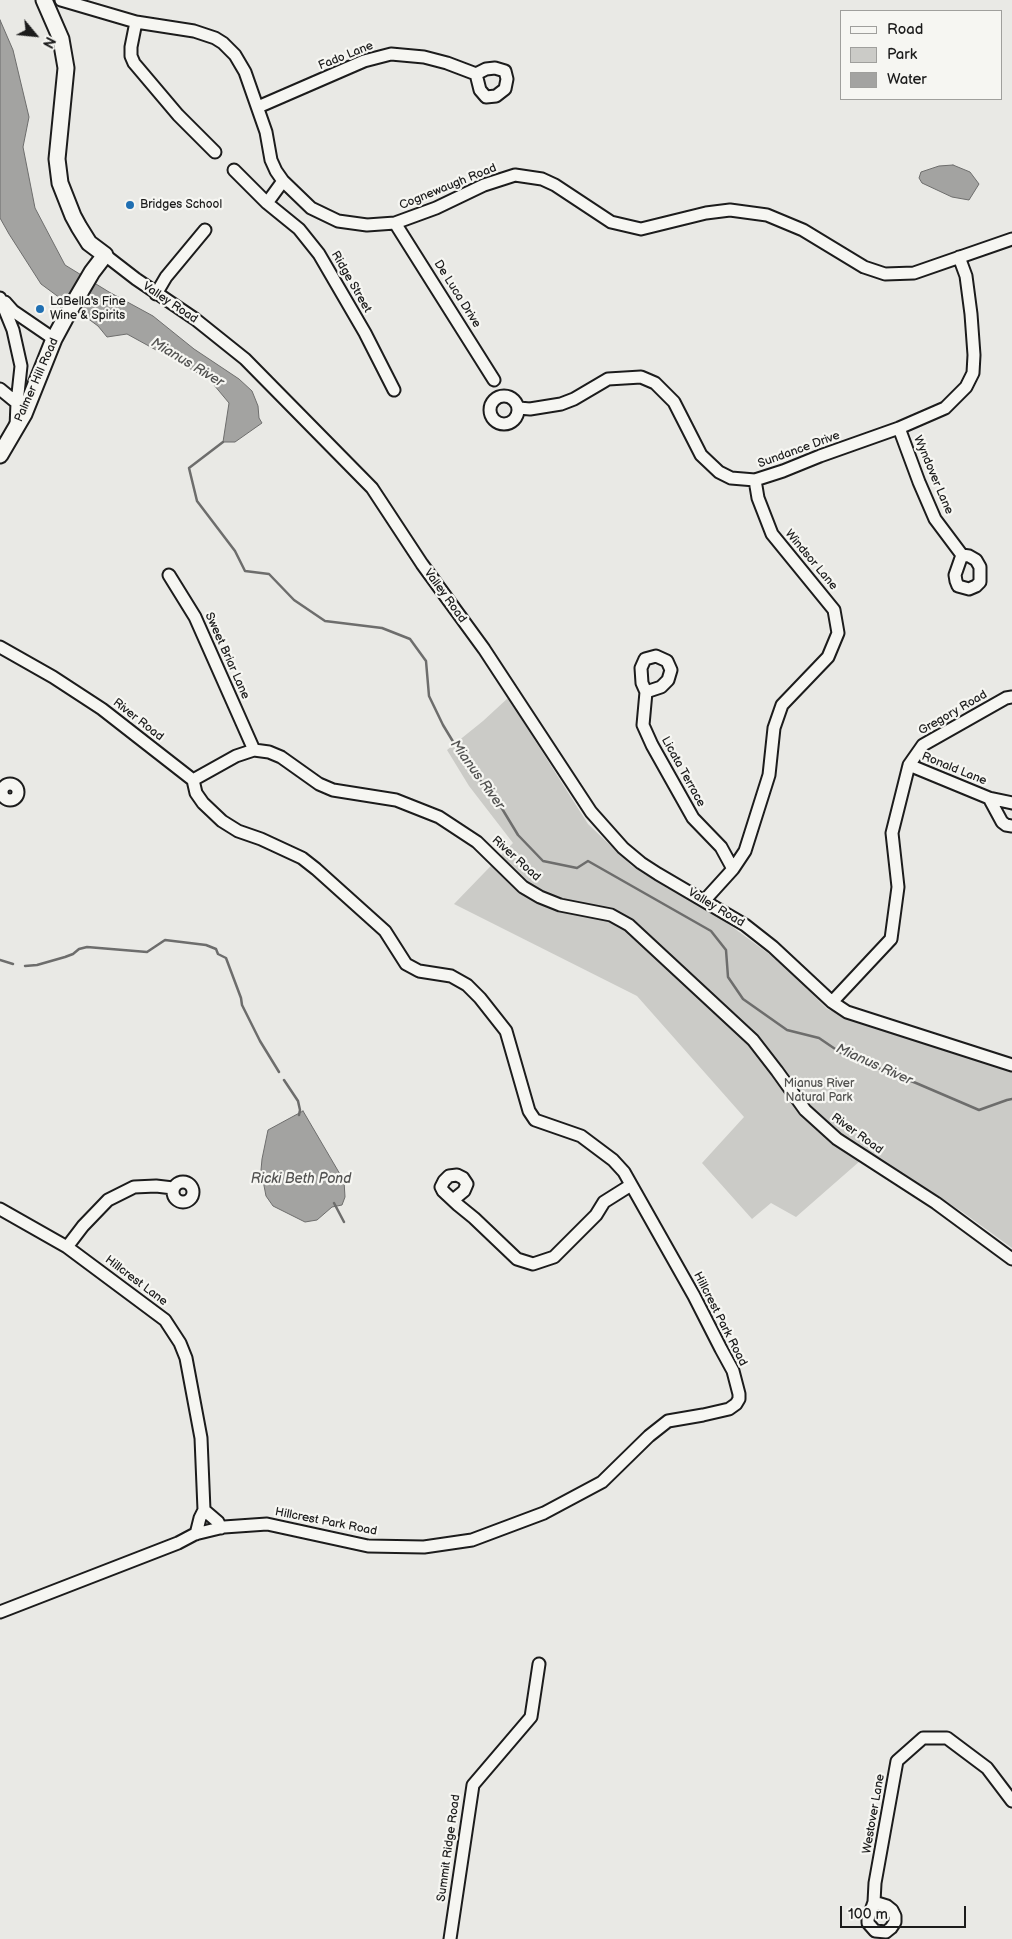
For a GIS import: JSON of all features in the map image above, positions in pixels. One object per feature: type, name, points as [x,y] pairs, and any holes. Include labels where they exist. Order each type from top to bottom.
[{"type":"main road","name":"Valley Road","points":[[44,0],[61,39],[66,68],[57,159],[60,183],[79,227],[89,243],[105,255]]},
{"type":"main road","name":"Palmer Hill Road","points":[[0,455],[36,388],[54,340],[92,272],[105,255]]},
{"type":"street","name":"Cognewaugh Road","points":[[61,0],[136,22],[194,31],[224,43],[235,55],[245,72],[266,132],[272,160],[283,182],[311,208],[338,221],[366,225],[395,222],[436,208],[484,184],[515,175],[542,179],[555,185],[611,222],[641,229],[706,213],[730,210],[767,215],[784,220],[864,267],[885,274],[914,273],[1012,240]]},
{"type":"street","points":[[136,22],[130,47],[134,63],[178,115],[215,152]]},
{"type":"street","name":"Fado Lane","points":[[258,107],[364,61],[391,54],[424,57],[476,74]]},
{"type":"street","name":"Ridge Street","points":[[234,170],[267,203],[299,229],[319,254],[365,333],[394,390]]},
{"type":"street","points":[[267,203],[283,182]]},
{"type":"street","name":"De Luca Drive","points":[[395,222],[494,380]]},
{"type":"street","points":[[156,294],[166,277],[204,230]]},
{"type":"street","name":"Valley Road","points":[[105,255],[156,294],[195,319],[245,360],[372,488],[422,564],[484,649],[591,812],[623,848],[641,864],[745,925],[773,947],[832,1002],[854,1014],[1012,1064]]},
{"type":"street","name":"Sundance Drive","points":[[518,408],[530,409],[561,404],[608,379],[633,376],[646,378],[655,383],[674,402],[697,448],[711,466],[731,478],[754,480],[899,428],[945,408],[966,387],[973,373],[971,314],[966,276],[959,257]]},
{"type":"street","points":[[0,298],[13,311],[54,340]]},
{"type":"street","points":[[0,298],[13,330],[21,366],[16,427]]},
{"type":"street","points":[[0,389],[17,403]]},
{"type":"street","name":"Wyndover Lane","points":[[899,428],[935,519],[962,555]]},
{"type":"street","name":"Windsor Lane","points":[[733,869],[745,851],[769,775],[774,728],[782,705],[828,657],[838,633],[834,610],[772,534],[758,498],[754,480]]},
{"type":"street","name":"Sweet Briar Lane","points":[[170,574],[195,617],[254,750]]},
{"type":"street","name":"River Road","points":[[0,648],[53,677],[102,708],[193,780]]},
{"type":"street","name":"Licata Terrace","points":[[646,692],[643,725],[652,745],[693,818],[722,847],[733,869]]},
{"type":"street","name":"Gregory Road","points":[[832,1002],[890,939],[898,887],[892,832],[909,765],[923,745],[1006,698],[1012,697]]},
{"type":"street","points":[[193,780],[236,756],[254,750]]},
{"type":"street","name":"River Road","points":[[254,750],[269,752],[280,757],[320,784],[333,790],[396,800],[439,817],[477,842],[523,887],[540,897],[560,905],[611,915],[629,925],[753,1040],[778,1071],[805,1110],[837,1139],[936,1203],[1012,1259]]},
{"type":"street","name":"Ronald Lane","points":[[909,765],[989,798],[1012,803]]},
{"type":"street","name":"Hillcrest Park Road","points":[[0,1612],[178,1543],[196,1534],[221,1528],[267,1524],[368,1546],[424,1547],[472,1540],[544,1513],[602,1482],[649,1436],[668,1421],[703,1415],[733,1407],[739,1394],[732,1371],[694,1296],[624,1172],[613,1160],[581,1136],[535,1120],[529,1111],[506,1031],[480,998],[466,985],[452,976],[418,971],[406,964],[385,931],[316,869],[302,858],[261,839],[238,831],[222,821],[203,803],[196,793],[193,780]]},
{"type":"street","name":"Ronald Lane","points":[[989,798],[1002,822],[1012,826]]},
{"type":"street","points":[[704,901],[733,869]]},
{"type":"street","points":[[453,1200],[517,1259],[533,1264],[554,1257],[596,1215],[604,1202],[615,1197],[631,1185]]},
{"type":"street","points":[[67,1247],[83,1226],[108,1200],[134,1187],[156,1186],[173,1188]]},
{"type":"street","name":"Hillcrest Lane","points":[[0,1209],[67,1247],[165,1320],[180,1342],[186,1358],[201,1438],[204,1510],[196,1534]]},
{"type":"street","points":[[204,1510],[212,1515],[221,1528]]},
{"type":"street","name":"Summit Ridge Road","points":[[450,1939],[472,1785],[531,1717],[538,1664]]},
{"type":"street","name":"Westover Lane","points":[[874,1902],[875,1883],[897,1761],[923,1738],[947,1738],[987,1768],[1012,1801]]},
{"type":"green space","name":"Mianus River Natural Park","points":[[508,698],[588,824],[632,866],[665,887],[708,909],[784,965],[827,1009],[869,1025],[1012,1068],[1012,1248],[961,1211],[868,1154],[796,1217],[771,1203],[752,1219],[702,1163],[744,1117],[637,996],[454,904],[513,843],[469,786],[447,750]]},
{"type":"water","points":[[0,20],[13,50],[29,117],[23,147],[35,208],[65,265],[153,316],[194,349],[239,379],[252,391],[262,423],[235,442],[223,442],[229,403],[209,379],[127,334],[107,337],[98,326],[41,284],[0,218]]},
{"type":"water","points":[[953,165],[970,172],[979,184],[969,200],[952,197],[922,183],[919,178],[921,172],[939,166]]},
{"type":"water","name":"Ricki Beth Pond","points":[[303,1111],[344,1181],[345,1197],[342,1205],[332,1207],[317,1220],[305,1222],[273,1206],[266,1196],[261,1170],[268,1130]]},
{"type":"waterway","name":"Mianus River","points":[[223,442],[189,468],[197,501],[235,551],[245,571],[269,574],[294,600],[325,621],[382,628],[410,639],[426,661],[429,696],[443,725],[466,763],[498,802],[518,835],[543,861],[577,868],[588,861],[711,931],[726,950],[728,977],[743,999],[787,1030],[819,1038],[844,1055],[979,1110],[1012,1099]]},
{"type":"waterway","points":[[25,966],[37,965],[65,957],[87,947],[147,952],[165,940],[206,945],[216,949],[218,954],[226,958],[242,1005],[260,1041],[279,1072]]},
{"type":"waterway","points":[[0,960],[13,964]]},
{"type":"waterway","points":[[284,1080],[298,1101],[299,1115]]},
{"type":"waterway","points":[[334,1203],[344,1222]]},
{"type":"place","name":"Bridges School","points":[[130,205]]},
{"type":"place","name":"LaBella's Fine Wine & Spirits","points":[[40,309]]}]
